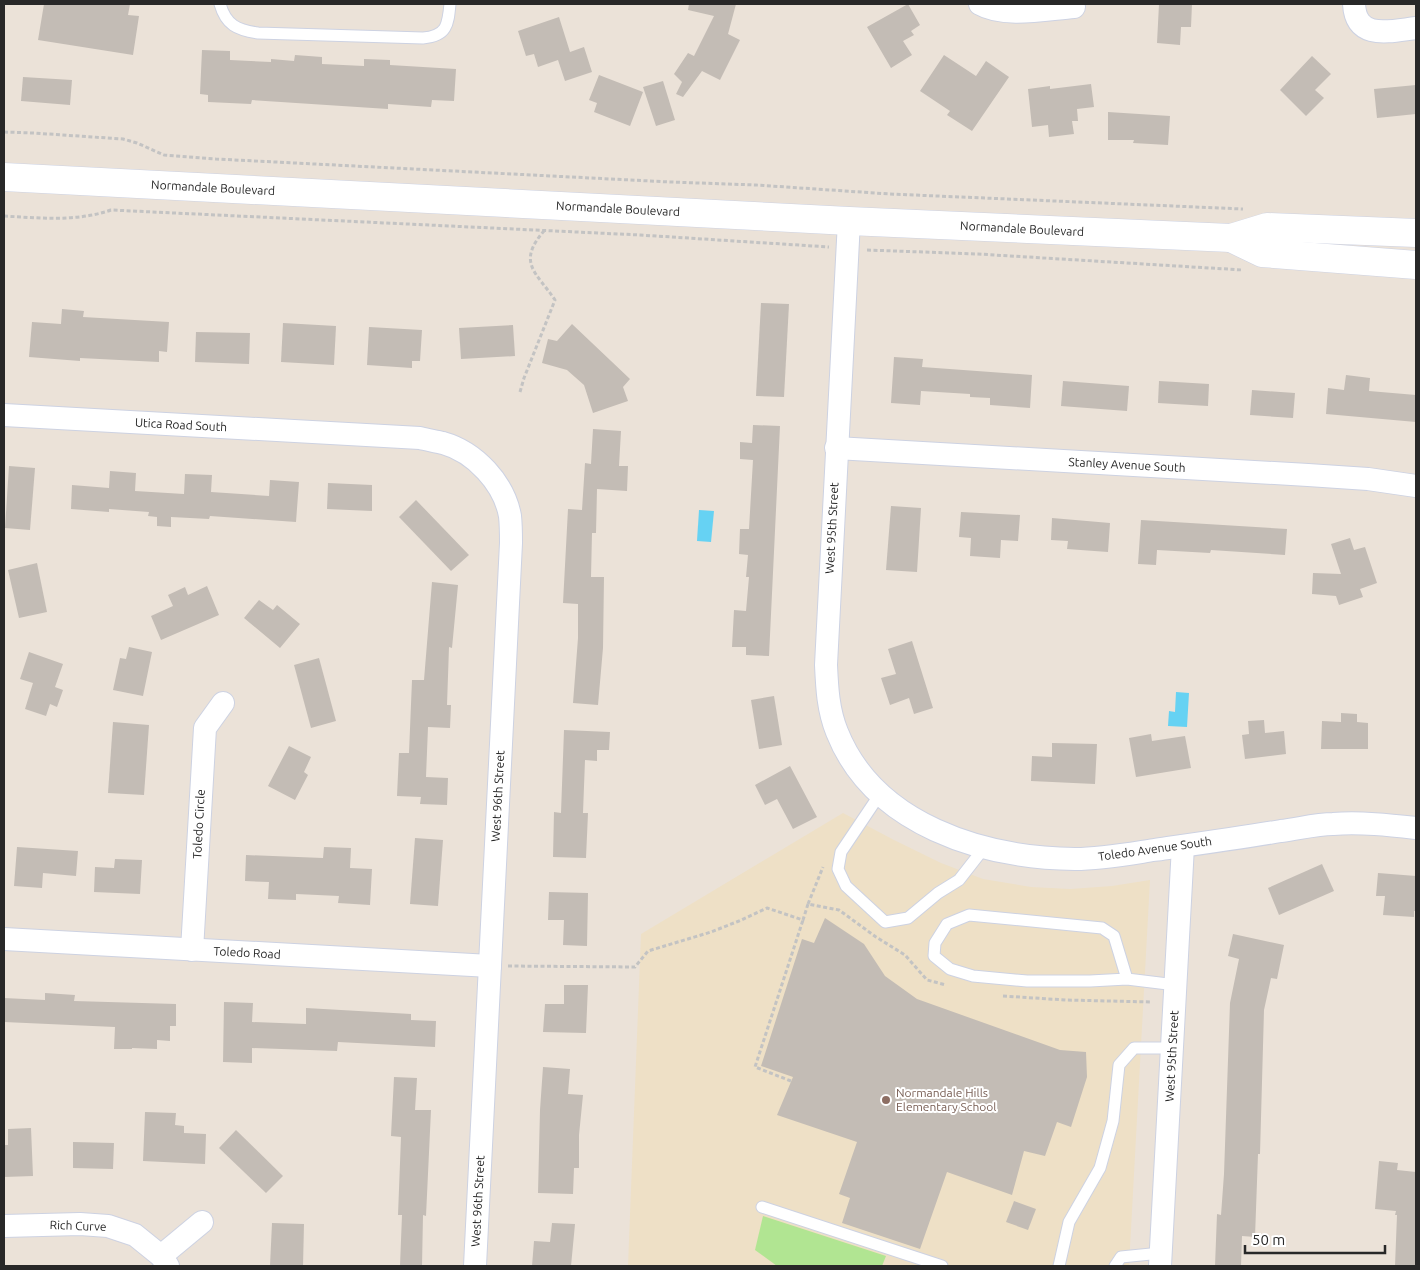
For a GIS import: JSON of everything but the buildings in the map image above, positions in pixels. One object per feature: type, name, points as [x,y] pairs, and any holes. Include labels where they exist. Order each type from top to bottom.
[{"type":"main road","name":"Normandale Boulevard","points":[[4,177],[849,221],[1231,238],[1267,227],[1416,234]]},
{"type":"main road","name":"Normandale Boulevard","points":[[1231,238],[1262,253],[1416,265]]},
{"type":"street","points":[[980,4],[1004,11],[1074,7]]},
{"type":"street","points":[[1354,4],[1359,24],[1369,29],[1383,31],[1416,28]]},
{"type":"street","name":"West 95th Street","points":[[849,221],[826,665],[828,699],[837,731],[853,763],[880,794],[901,811]]},
{"type":"street","name":"Utica Road South","points":[[4,415],[358,435]]},
{"type":"street","name":"West 96th Street","points":[[358,435],[420,438],[444,443],[466,453],[485,469],[502,490],[510,516],[511,543],[475,1266]]},
{"type":"street","name":"Stanley Avenue South","points":[[836,448],[1308,475],[1416,486]]},
{"type":"street","name":"Toledo Circle","points":[[192,950],[205,728],[222,703]]},
{"type":"street","name":"Toledo Avenue South","points":[[901,811],[941,834],[984,848],[1030,857],[1077,859],[1122,855],[1332,824],[1375,824],[1416,828]]},
{"type":"street","name":"West 95th Street","points":[[1161,1259],[1183,846]]},
{"type":"street","name":"Toledo Road","points":[[4,939],[490,966]]},
{"type":"street","points":[[164,1261],[202,1222]]},
{"type":"street","name":"Rich Curve","points":[[4,1226],[80,1224],[108,1226],[135,1235],[164,1261]]},
{"type":"lane","points":[[220,4],[229,21],[241,31],[423,38],[434,37],[444,31],[449,23],[450,4]]},
{"type":"lane","points":[[880,794],[841,852],[838,869],[846,886],[886,922],[908,918],[938,893],[960,880],[984,848]]},
{"type":"lane","points":[[1127,978],[1114,936],[1102,928],[969,915],[947,924],[935,943],[934,956],[950,969],[974,976],[1027,981],[1090,981],[1127,978],[1176,985]]},
{"type":"lane","points":[[1059,1266],[1069,1222],[1100,1168],[1113,1121],[1119,1065],[1134,1048],[1172,1048]]},
{"type":"lane","points":[[762,1207],[942,1266]]},
{"type":"lane","points":[[1115,1266],[1120,1257],[1161,1259]]},
{"type":"path","points":[[4,132],[123,139],[137,142],[164,155],[216,159],[756,185],[890,194],[1246,209]]},
{"type":"path","points":[[4,216],[85,218],[111,210],[544,230],[1252,271]]},
{"type":"path","points":[[520,392],[555,300],[536,277],[530,255],[532,247],[544,230]]},
{"type":"path","points":[[490,966],[636,968],[648,951],[721,928],[767,908],[789,915]]},
{"type":"path","points":[[791,1081],[756,1068],[804,920]]},
{"type":"shaded area","name":"Normandale Hills Elementary School","points":[[843,813],[941,863],[983,879],[1031,887],[1070,889],[1112,886],[1150,880],[1129,1266],[628,1266],[641,934]]},
{"type":"green space","points":[[763,1216],[886,1256],[882,1266],[777,1266],[755,1250]]},
{"type":"water","points":[[699,510],[714,511],[711,542],[697,541]]},
{"type":"water","points":[[1176,692],[1189,693],[1187,727],[1168,726],[1169,711],[1175,712]]},
{"type":"place","name":"Normandale Hills Elementary School","points":[[886,1100]]}]
